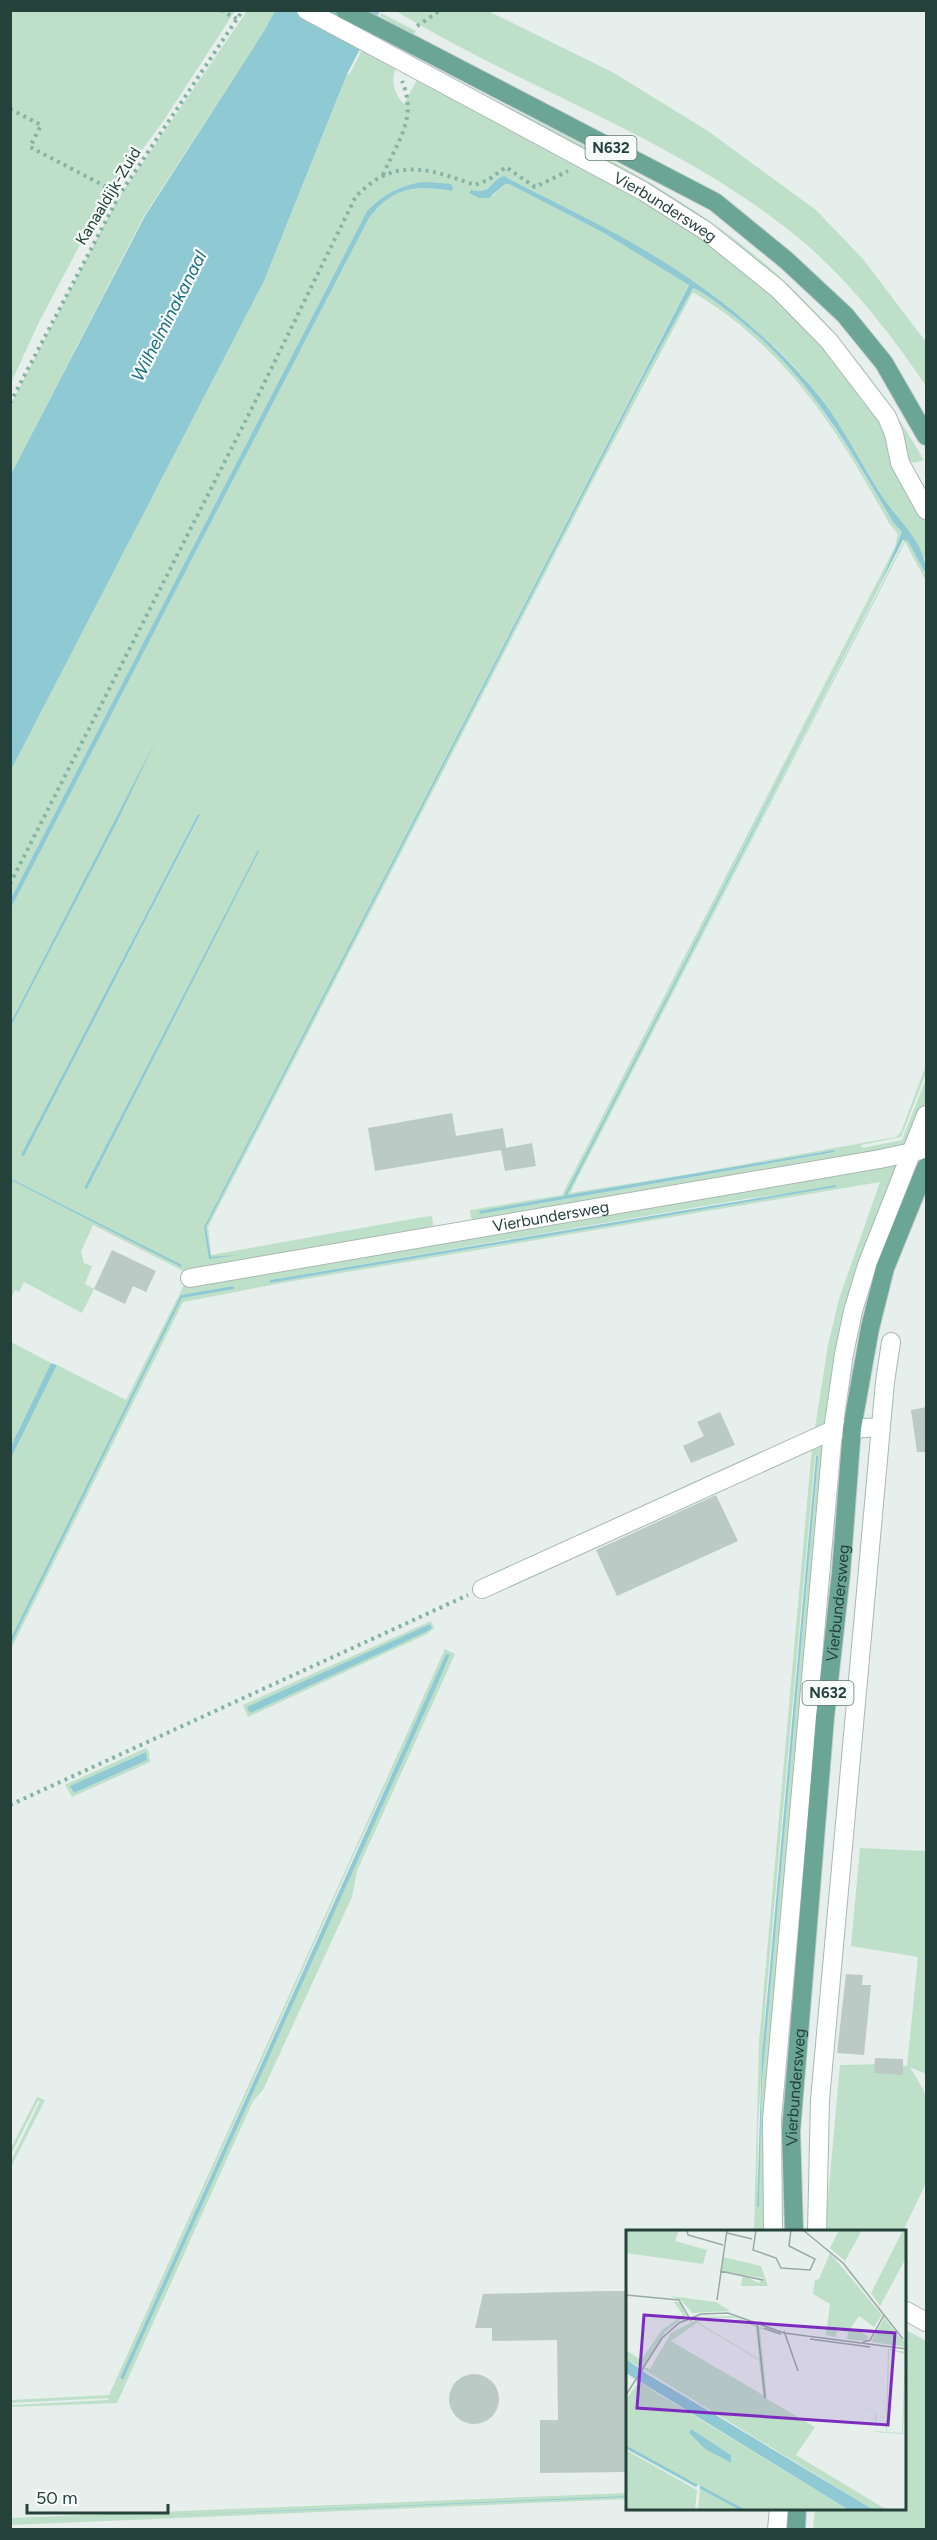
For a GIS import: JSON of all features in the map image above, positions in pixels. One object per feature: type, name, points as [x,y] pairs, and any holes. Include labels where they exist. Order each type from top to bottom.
[{"type":"main road","name":"Vierbundersweg","points":[[345,10],[715,202],[786,260],[845,315],[884,363],[927,436]]},
{"type":"main road","name":"Vierbundersweg","points":[[794,2230],[790,2131],[852,1428],[870,1328],[885,1268],[927,1167]]},
{"type":"main road","points":[[796,2529],[797,2510]]},
{"type":"street","name":"Vierbundersweg","points":[[306,10],[408,72],[575,154],[643,191],[706,231],[785,297],[830,341],[887,417],[894,434],[896,452],[919,480],[927,510]]},
{"type":"street","name":"Vierbundersweg","points":[[773,2230],[772,2119],[833,1430],[853,1311],[867,1265],[918,1150],[927,1115]]},
{"type":"street","name":"Vierbundersweg","points":[[190,1278],[812,1171],[918,1150]]},
{"type":"street","name":"Vierbundersweg","points":[[817,2230],[820,2100],[881,1427],[891,1342]]},
{"type":"street","points":[[482,1589],[833,1430],[881,1427]]},
{"type":"street","points":[[907,2312],[927,2322]]},
{"type":"street","points":[[777,2529],[779,2510]]},
{"type":"path","points":[[221,10],[237,19]]},
{"type":"path","name":"Kanaaldijk-Zuid","points":[[10,404],[120,194],[243,10]]},
{"type":"path","points":[[413,28],[441,10]]},
{"type":"path","points":[[382,176],[409,121],[405,89],[408,72]]},
{"type":"path","points":[[10,109],[41,125],[30,147],[120,194]]},
{"type":"path","points":[[10,884],[239,435],[356,196],[382,176],[413,168],[439,173],[475,185],[488,180],[506,167],[535,187],[569,171],[575,154]]},
{"type":"path","points":[[10,1805],[482,1589]]},
{"type":"green space","points":[[10,11],[235,11],[164,120],[99,209],[39,322],[11,383]]},
{"type":"green space","points":[[247,11],[275,11],[144,216],[11,474],[11,404],[117,200]]},
{"type":"green space","points":[[396,11],[488,11],[614,73],[708,131],[816,210],[863,259],[926,342],[926,386],[879,321],[844,281],[785,227],[739,194],[643,138],[444,39]]},
{"type":"green space","points":[[381,13],[416,31],[400,58],[394,77],[397,95],[404,104],[420,78],[689,227],[799,318],[883,422],[920,511],[926,520],[926,561],[824,404],[799,372],[754,328],[687,278],[651,256],[504,176],[479,192],[493,196],[505,184],[509,184],[604,233],[689,284],[204,1227],[211,1257],[206,1227],[640,385],[693,288],[712,299],[756,335],[802,383],[841,437],[893,522],[902,532],[881,582],[564,1196],[480,1214],[835,1152],[834,1150],[566,1195],[905,539],[919,558],[926,581],[905,542],[570,1193],[896,1137],[901,1132],[926,1065],[926,1073],[901,1137],[861,1145],[863,1148],[902,1140],[926,1079],[926,1104],[906,1151],[480,1224],[471,1218],[470,1210],[562,1195],[895,547],[898,534],[889,523],[850,456],[807,394],[756,339],[726,314],[693,292],[601,465],[208,1227],[211,1255],[423,1217],[432,1216],[433,1225],[427,1233],[184,1275],[183,1271],[93,1225],[81,1252],[84,1263],[92,1266],[85,1284],[94,1289],[82,1313],[24,1282],[19,1292],[15,1290],[11,1298],[11,1180],[182,1265],[10,1178],[11,1026],[159,737],[11,1022],[11,908],[369,218],[396,194],[427,188],[452,191],[453,188],[428,183],[407,185],[386,194],[367,211],[11,898],[11,770],[264,281],[347,74],[349,75],[363,48],[372,52],[388,20],[380,16]],"holes":[[[198,814],[200,816],[24,1156],[22,1155]],[[258,850],[87,1189],[84,1188]]]},
{"type":"green space","points":[[444,74],[600,154],[675,198],[747,249],[799,295],[845,346],[887,401],[924,460],[914,463],[906,459],[899,434],[765,271],[441,77]]},
{"type":"green space","points":[[902,1160],[829,1424],[814,1434],[828,1345],[839,1299],[880,1182],[282,1283],[183,1302],[11,1649],[11,1644],[182,1298],[233,1289],[233,1286],[182,1295],[11,1638],[11,1458],[57,1365],[126,1400],[185,1283]],"holes":[[[836,1187],[271,1283],[270,1280],[745,1199]]]},
{"type":"green space","points":[[11,1342],[51,1363],[11,1446]]},
{"type":"green space","points":[[817,1444],[827,1445],[765,2230],[754,2230],[759,2042],[812,1447]],"holes":[[[817,1456],[762,2082],[759,2205],[757,2206],[758,2126],[766,1998],[815,1457]]]},
{"type":"green space","points":[[431,1621],[434,1628],[427,1634],[248,1717],[243,1705]],"holes":[[[430,1624],[432,1628],[426,1632],[250,1712],[248,1707]]]},
{"type":"green space","points":[[445,1649],[455,1654],[357,1871],[352,1897],[263,2090],[253,2101],[117,2403],[11,2407],[11,2405],[109,2400],[108,2398],[11,2403],[11,2400],[109,2395]],"holes":[[[447,1654],[450,1656],[438,1683],[122,2380],[120,2378],[352,1859]]]},
{"type":"green space","points":[[146,1748],[149,1752],[150,1762],[72,1797],[65,1785]],"holes":[[[145,1752],[146,1760],[74,1793],[71,1786]]]},
{"type":"green space","points":[[860,1848],[926,1851],[926,2074],[910,2067],[924,2091],[926,2101],[926,2183],[903,2230],[825,2230],[840,2065],[907,2066],[918,1957],[851,1946]]},
{"type":"green space","points":[[37,2097],[45,2100],[11,2167],[11,2161],[40,2101],[11,2154],[11,2148]]},
{"type":"green space","points":[[907,2331],[926,2341],[926,2529],[813,2529],[815,2510],[907,2510]]},
{"type":"green space","points":[[626,2493],[626,2499],[11,2525],[10,2518]]},
{"type":"water","name":"Wilhelminakanaal","points":[[275,11],[380,11],[347,74],[264,281],[11,770],[11,474],[145,216]]},
{"type":"water","points":[[504,176],[605,228],[665,263],[750,325],[800,373],[822,400],[838,422],[886,502],[916,541],[925,563],[926,574],[908,541],[903,540],[567,1195],[834,1150],[835,1152],[480,1214],[479,1211],[564,1196],[881,582],[902,532],[893,522],[841,437],[802,383],[756,335],[712,299],[693,288],[640,385],[206,1227],[211,1257],[238,1255],[209,1259],[204,1227],[689,285],[604,233],[509,184],[505,184],[489,198],[479,198],[469,193],[471,190],[483,191]]},
{"type":"water","points":[[427,182],[451,184],[453,188],[452,191],[416,189],[396,194],[369,218],[11,908],[11,898],[367,211],[394,190]]},
{"type":"water","points":[[158,736],[117,822],[11,1026],[11,1022]]},
{"type":"water","points":[[198,814],[200,815],[24,1156],[21,1155]]},
{"type":"water","points":[[258,850],[87,1189],[84,1188]]},
{"type":"water","points":[[10,1178],[182,1265],[181,1267],[11,1180]]},
{"type":"water","points":[[836,1185],[836,1187],[270,1283],[270,1280]]},
{"type":"water","points":[[233,1286],[234,1289],[182,1298],[11,1644],[11,1638],[181,1295]]},
{"type":"water","points":[[51,1363],[57,1365],[11,1458],[11,1446]]},
{"type":"water","points":[[816,1456],[818,1456],[762,2082],[759,2207],[757,2206],[762,2056]]},
{"type":"water","points":[[430,1624],[432,1628],[426,1632],[250,1713],[247,1707]]},
{"type":"water","points":[[446,1654],[450,1655],[438,1683],[123,2380],[120,2378]]},
{"type":"water","points":[[146,1752],[147,1760],[74,1793],[70,1786]]},
{"type":"water","points":[[626,2496],[626,2497],[10,2522]]},
{"type":"building","points":[[452,1113],[456,1136],[503,1128],[506,1148],[532,1143],[536,1166],[505,1171],[501,1150],[375,1171],[368,1128]]},
{"type":"building","points":[[112,1250],[156,1271],[146,1292],[133,1286],[125,1304],[94,1289]]},
{"type":"building","points":[[927,1407],[927,1452],[917,1452],[911,1410]]},
{"type":"building","points":[[720,1412],[735,1445],[691,1463],[683,1446],[704,1436],[697,1422]]},
{"type":"building","points":[[716,1495],[738,1541],[617,1596],[596,1550]]},
{"type":"building","points":[[846,1974],[863,1975],[862,1985],[871,1985],[864,2055],[837,2053]]},
{"type":"building","points":[[875,2058],[903,2059],[903,2075],[874,2073]]},
{"type":"building","points":[[626,2291],[626,2472],[540,2473],[540,2420],[558,2420],[557,2340],[492,2341],[492,2328],[475,2328],[483,2294]]},
{"type":"building","points":[[474,2374],[492,2381],[499,2399],[492,2417],[474,2424],[456,2417],[449,2399],[456,2381]]}]
